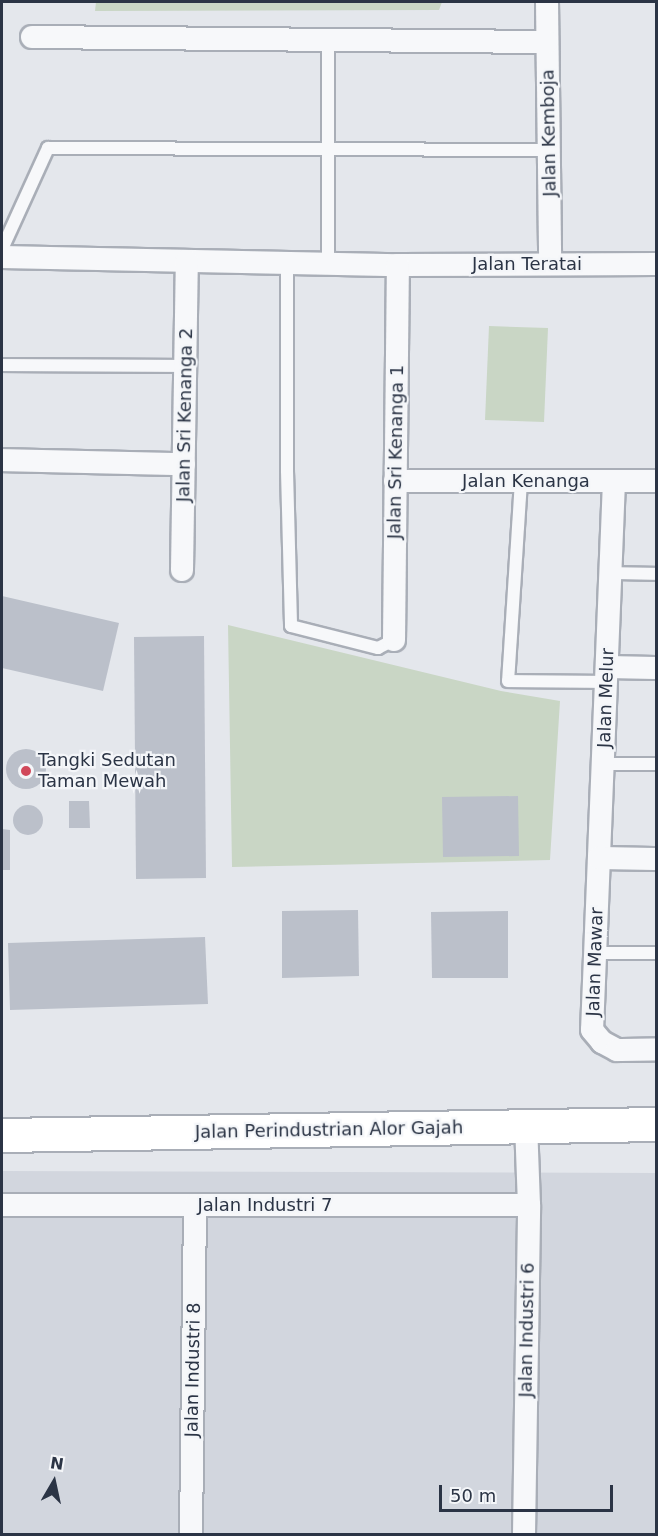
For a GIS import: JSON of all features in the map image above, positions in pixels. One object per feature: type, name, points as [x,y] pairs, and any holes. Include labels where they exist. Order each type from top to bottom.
[{"type":"street","name":"Jalan Kemboja","points":[[547,2],[550,264]]},
{"type":"street","points":[[32,37],[547,42]]},
{"type":"street","name":"Jalan Teratai","points":[[2,257],[398,264],[657,264]]},
{"type":"street","name":"Jalan Sri Kenanga 2","points":[[182,570],[187,261]]},
{"type":"street","name":"Jalan Sri Kenanga 1","points":[[394,640],[398,264]]},
{"type":"street","points":[[2,460],[184,464]]},
{"type":"street","name":"Jalan Kenanga","points":[[395,481],[657,481]]},
{"type":"street","name":"Jalan Melur","points":[[599,858],[614,481]]},
{"type":"street","points":[[606,674],[657,668]]},
{"type":"street","points":[[599,858],[657,859]]},
{"type":"street","name":"Jalan Mawar","points":[[599,858],[592,1030],[602,1042],[617,1050],[657,1049]]},
{"type":"street","name":"Jalan Perindustrian Alor Gajah","points":[[2,1135],[76,1136],[657,1124]]},
{"type":"street","name":"Jalan Industri 6","points":[[524,1534],[529,1205],[526,1125]]},
{"type":"street","name":"Jalan Industri 7","points":[[2,1205],[529,1205]]},
{"type":"street","name":"Jalan Industri 8","points":[[191,1534],[195,1205]]},
{"type":"lane","points":[[328,40],[328,263]]},
{"type":"lane","points":[[2,249],[48,148],[549,150]]},
{"type":"lane","points":[[287,262],[287,471],[291,626],[378,648],[394,640]]},
{"type":"lane","points":[[2,365],[186,366]]},
{"type":"lane","points":[[521,481],[508,681],[606,674]]},
{"type":"lane","points":[[610,573],[657,574]]},
{"type":"lane","points":[[603,764],[657,764]]},
{"type":"lane","points":[[595,952],[657,953]]},
{"type":"shaded area","points":[[2,1171],[656,1173],[656,1534],[2,1534]]},
{"type":"green space","points":[[96,2],[442,2],[439,10],[95,11]]},
{"type":"green space","points":[[489,326],[548,328],[544,422],[485,420]]},
{"type":"green space","points":[[228,625],[501,691],[560,701],[550,860],[232,867]]},
{"type":"building","points":[[2,596],[119,623],[103,691],[2,668]]},
{"type":"building","points":[[204,636],[206,878],[136,879],[134,637]]},
{"type":"building","name":"Tangki Sedutan Taman Mewah","points":[[26,749],[40,755],[46,769],[40,783],[26,789],[12,783],[6,769],[12,755]]},
{"type":"building","points":[[518,796],[519,856],[443,857],[442,797]]},
{"type":"building","points":[[69,801],[89,801],[90,828],[69,828]]},
{"type":"building","points":[[28,805],[34,806],[42,814],[42,826],[34,834],[28,835],[22,834],[14,826],[13,820],[14,814],[22,806]]},
{"type":"building","points":[[2,829],[10,830],[10,870],[2,870]]},
{"type":"building","points":[[358,910],[359,976],[282,978],[282,911]]},
{"type":"building","points":[[508,911],[508,978],[432,978],[431,912]]},
{"type":"building","points":[[205,937],[208,1004],[10,1010],[8,943]]},
{"type":"place","name":"Tangki Sedutan Taman Mewah","points":[[26,771]]}]
